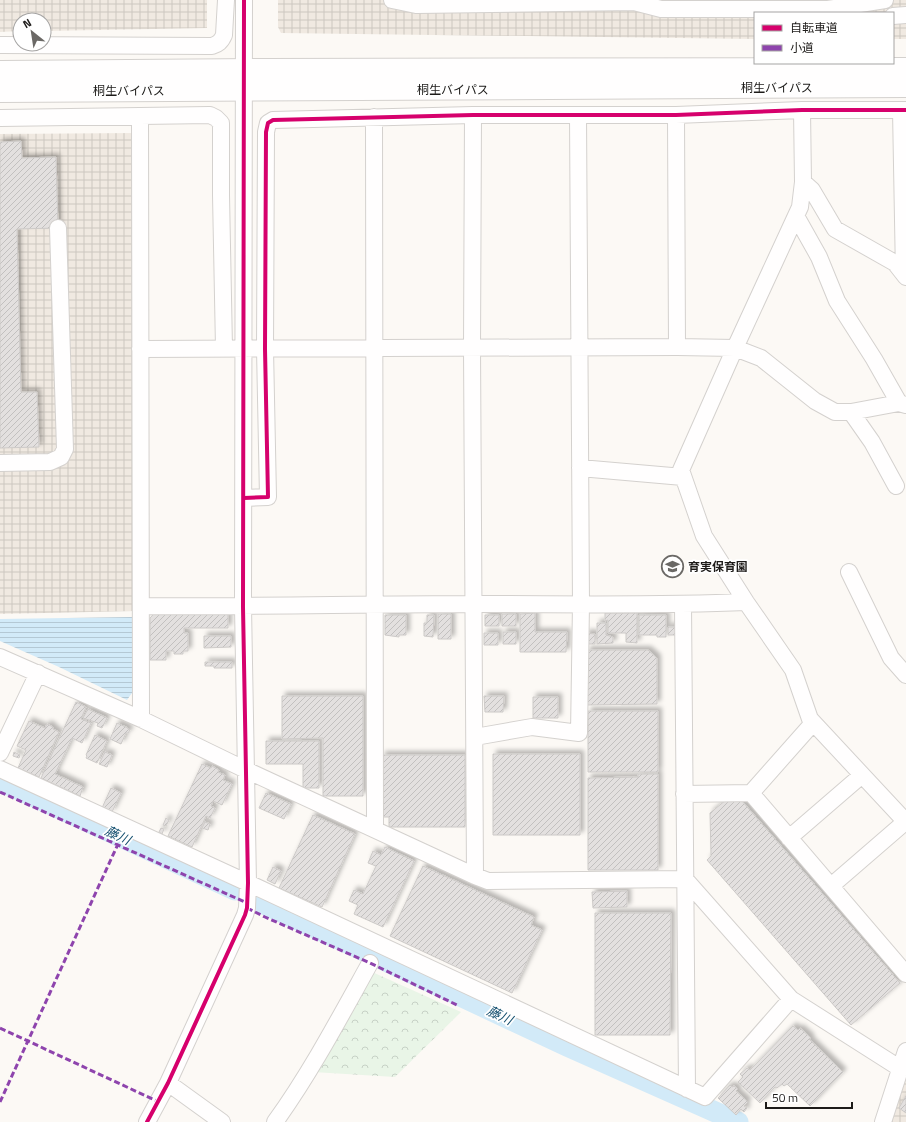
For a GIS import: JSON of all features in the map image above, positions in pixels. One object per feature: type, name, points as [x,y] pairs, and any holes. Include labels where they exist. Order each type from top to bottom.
[{"type":"highway","name":"桐生バイパス","points":[[0,91],[244,80],[906,69]]},
{"type":"highway","name":"桐生バイパス","points":[[0,72],[244,80],[906,86]]},
{"type":"street","points":[[0,46],[212,46],[222,40],[224,35],[226,0]]},
{"type":"street","points":[[147,1122],[168,1083],[247,908],[248,883],[243,607],[244,0]]},
{"type":"street","points":[[392,0],[416,2],[634,2],[660,9],[828,9],[886,0]]},
{"type":"street","points":[[828,9],[847,12]]},
{"type":"street","points":[[894,16],[906,15]]},
{"type":"street","points":[[244,498],[268,497],[265,349],[266,132],[268,124],[273,120],[473,115],[676,115],[802,110],[903,110],[905,276]]},
{"type":"street","points":[[802,110],[803,182],[800,207],[734,348],[681,470],[704,536],[746,602],[793,670],[810,719],[906,822],[831,886]]},
{"type":"street","points":[[0,118],[210,115],[221,123],[224,348]]},
{"type":"street","points":[[473,115],[472,348],[475,604],[475,876]]},
{"type":"street","points":[[475,737],[532,727],[579,732],[581,604],[578,115]]},
{"type":"street","points":[[676,115],[677,347]]},
{"type":"street","points":[[140,116],[141,720]]},
{"type":"street","points":[[374,117],[374,829]]},
{"type":"street","points":[[803,182],[812,190],[835,228],[895,262],[905,276]]},
{"type":"street","points":[[140,349],[734,348],[761,358],[815,401],[835,412],[852,412],[902,404],[837,301],[819,257],[796,216]]},
{"type":"street","points":[[0,463],[50,462],[61,457],[65,449],[58,228]]},
{"type":"street","points":[[852,412],[872,442],[896,486]]},
{"type":"street","points":[[580,468],[683,477]]},
{"type":"street","points":[[849,572],[891,658],[906,675]]},
{"type":"street","points":[[141,606],[243,607],[475,604],[683,605],[746,602]]},
{"type":"street","points":[[683,605],[687,1088]]},
{"type":"street","points":[[0,657],[141,720],[488,881],[685,879],[791,999],[901,1069]]},
{"type":"street","points":[[0,754],[38,674]]},
{"type":"street","points":[[684,794],[751,794],[813,723]]},
{"type":"street","points":[[0,769],[248,883],[705,1097],[791,999]]},
{"type":"street","points":[[789,838],[862,775]]},
{"type":"street","points":[[751,794],[906,974]]},
{"type":"street","points":[[275,1122],[293,1097],[318,1057],[370,963]]},
{"type":"street","points":[[883,1122],[906,1051]]},
{"type":"street","points":[[168,1083],[222,1122]]},
{"type":"shaded area","points":[[0,0],[207,0],[207,28],[52,31],[52,12],[12,12],[12,31],[0,32]]},
{"type":"shaded area","points":[[278,0],[906,0],[906,39],[894,39],[894,12],[754,12],[754,39],[281,33],[278,27]]},
{"type":"shaded area","points":[[135,133],[135,611],[0,614],[0,134]]},
{"type":"shaded area","points":[[906,1068],[906,1122],[887,1122]]},
{"type":"green space","points":[[370,971],[461,1012],[395,1077],[313,1072]]},
{"type":"water","points":[[133,617],[132,693],[127,700],[59,667],[0,641],[0,619]]},
{"type":"building","points":[[21,141],[22,158],[56,157],[58,228],[17,229],[21,392],[37,392],[39,447],[0,448],[0,142]]},
{"type":"building","points":[[535,613],[535,632],[567,632],[566,652],[520,652],[520,614]]},
{"type":"building","points":[[605,613],[637,613],[637,643],[626,642],[626,633],[608,633],[608,620],[605,621]]},
{"type":"building","points":[[154,614],[228,614],[228,628],[184,628],[184,633],[188,633],[188,651],[183,651],[183,654],[174,654],[174,651],[166,651],[166,660],[150,660],[150,618]]},
{"type":"building","points":[[438,614],[451,614],[451,639],[438,639]]},
{"type":"building","points":[[502,614],[516,614],[516,626],[502,626]]},
{"type":"building","points":[[385,615],[406,615],[406,635],[399,635],[399,637],[385,635]]},
{"type":"building","points":[[427,615],[434,615],[433,637],[424,636],[424,623],[427,623]]},
{"type":"building","points":[[485,615],[499,615],[499,626],[485,626]]},
{"type":"building","points":[[639,615],[666,615],[666,637],[657,637],[657,635],[639,635]]},
{"type":"building","points":[[597,623],[606,623],[606,635],[613,637],[613,643],[597,644]]},
{"type":"building","points":[[668,627],[677,627],[677,635],[668,635]]},
{"type":"building","points":[[503,632],[516,632],[516,644],[503,644]]},
{"type":"building","points":[[484,633],[498,633],[498,645],[484,645]]},
{"type":"building","points":[[586,633],[595,634],[595,644],[585,644]]},
{"type":"building","points":[[204,636],[231,636],[231,647],[204,648]]},
{"type":"building","points":[[587,650],[648,650],[657,658],[657,704],[587,705]]},
{"type":"building","points":[[205,662],[232,662],[232,668],[214,668],[214,666],[205,666]]},
{"type":"building","points":[[282,696],[363,696],[363,796],[323,796],[323,738],[282,739]]},
{"type":"building","points":[[484,696],[504,696],[503,712],[485,712]]},
{"type":"building","points":[[533,697],[558,697],[558,718],[533,718]]},
{"type":"building","points":[[76,702],[86,707],[81,719],[91,723],[82,743],[72,738],[55,774],[83,787],[80,796],[41,778]]},
{"type":"building","points":[[88,709],[107,718],[102,728],[97,726],[98,723],[83,718]]},
{"type":"building","points":[[588,711],[658,711],[658,772],[588,772]]},
{"type":"building","points":[[29,721],[45,728],[47,724],[59,732],[39,777],[18,768],[26,750],[17,746]]},
{"type":"building","points":[[117,723],[130,730],[126,733],[121,744],[110,739]]},
{"type":"building","points":[[95,735],[107,741],[97,763],[86,758]]},
{"type":"building","points":[[266,741],[319,741],[319,788],[303,788],[303,764],[266,764]]},
{"type":"building","points":[[14,752],[20,755],[19,758],[13,756]]},
{"type":"building","points":[[105,752],[112,755],[107,767],[99,764]]},
{"type":"building","points":[[493,754],[580,754],[580,835],[493,835]]},
{"type":"building","points":[[382,755],[465,755],[465,827],[389,827],[389,817],[382,817]]},
{"type":"building","points":[[202,764],[211,768],[212,766],[219,770],[218,772],[225,775],[223,780],[232,784],[222,805],[213,801],[211,806],[215,808],[210,818],[206,816],[192,847],[168,836]]},
{"type":"building","points":[[638,774],[658,774],[658,870],[588,870],[588,778],[638,777]]},
{"type":"building","points":[[111,788],[121,793],[112,812],[102,808]]},
{"type":"building","points":[[266,793],[291,804],[284,819],[259,808]]},
{"type":"building","points":[[726,800],[742,801],[900,983],[851,1025],[707,860],[711,856],[710,813]]},
{"type":"building","points":[[313,815],[355,834],[322,907],[279,888]]},
{"type":"building","points":[[166,818],[169,820],[166,826],[163,825]]},
{"type":"building","points":[[205,822],[210,824],[208,830],[202,828]]},
{"type":"building","points":[[161,828],[164,829],[162,834],[159,832]]},
{"type":"building","points":[[385,847],[414,861],[383,927],[354,914],[358,905],[349,901],[354,890],[363,894],[376,866],[368,863],[373,851],[381,855]]},
{"type":"building","points":[[423,866],[534,917],[531,925],[542,930],[512,993],[390,936]]},
{"type":"building","points":[[273,867],[281,871],[275,884],[267,880]]},
{"type":"building","points":[[627,891],[627,907],[593,908],[592,892]]},
{"type":"building","points":[[595,913],[671,913],[670,1035],[595,1035]]},
{"type":"building","points":[[793,1026],[798,1030],[800,1028],[811,1038],[809,1039],[843,1072],[810,1106],[787,1084],[784,1086],[782,1084],[777,1088],[775,1087],[760,1103],[738,1082],[743,1077],[740,1074],[747,1068],[750,1070]]},
{"type":"building","points":[[730,1085],[738,1089],[736,1091],[748,1102],[744,1106],[747,1108],[744,1112],[741,1109],[736,1115],[718,1098]]},
{"type":"building","points":[[906,1096],[906,1113],[899,1108]]},
{"type":"waterway","name":"藤川","points":[[0,781],[235,890]]},
{"type":"waterway","name":"藤川","points":[[264,904],[567,1046],[738,1122]]},
{"type":"marked path","points":[[0,792],[247,903]]},
{"type":"marked path","points":[[0,1102],[118,844]]},
{"type":"marked path","points":[[247,908],[370,963],[459,1006]]},
{"type":"marked path","points":[[0,1028],[159,1102]]},
{"type":"cycle path","points":[[147,1122],[168,1083],[247,908],[248,883],[243,607],[244,0]]},
{"type":"cycle path","points":[[244,498],[268,497],[265,349],[266,132],[268,123],[273,120],[473,115],[676,115],[802,110],[906,110]]},
{"type":"place","name":"育実保育園","points":[[673,566]]}]
